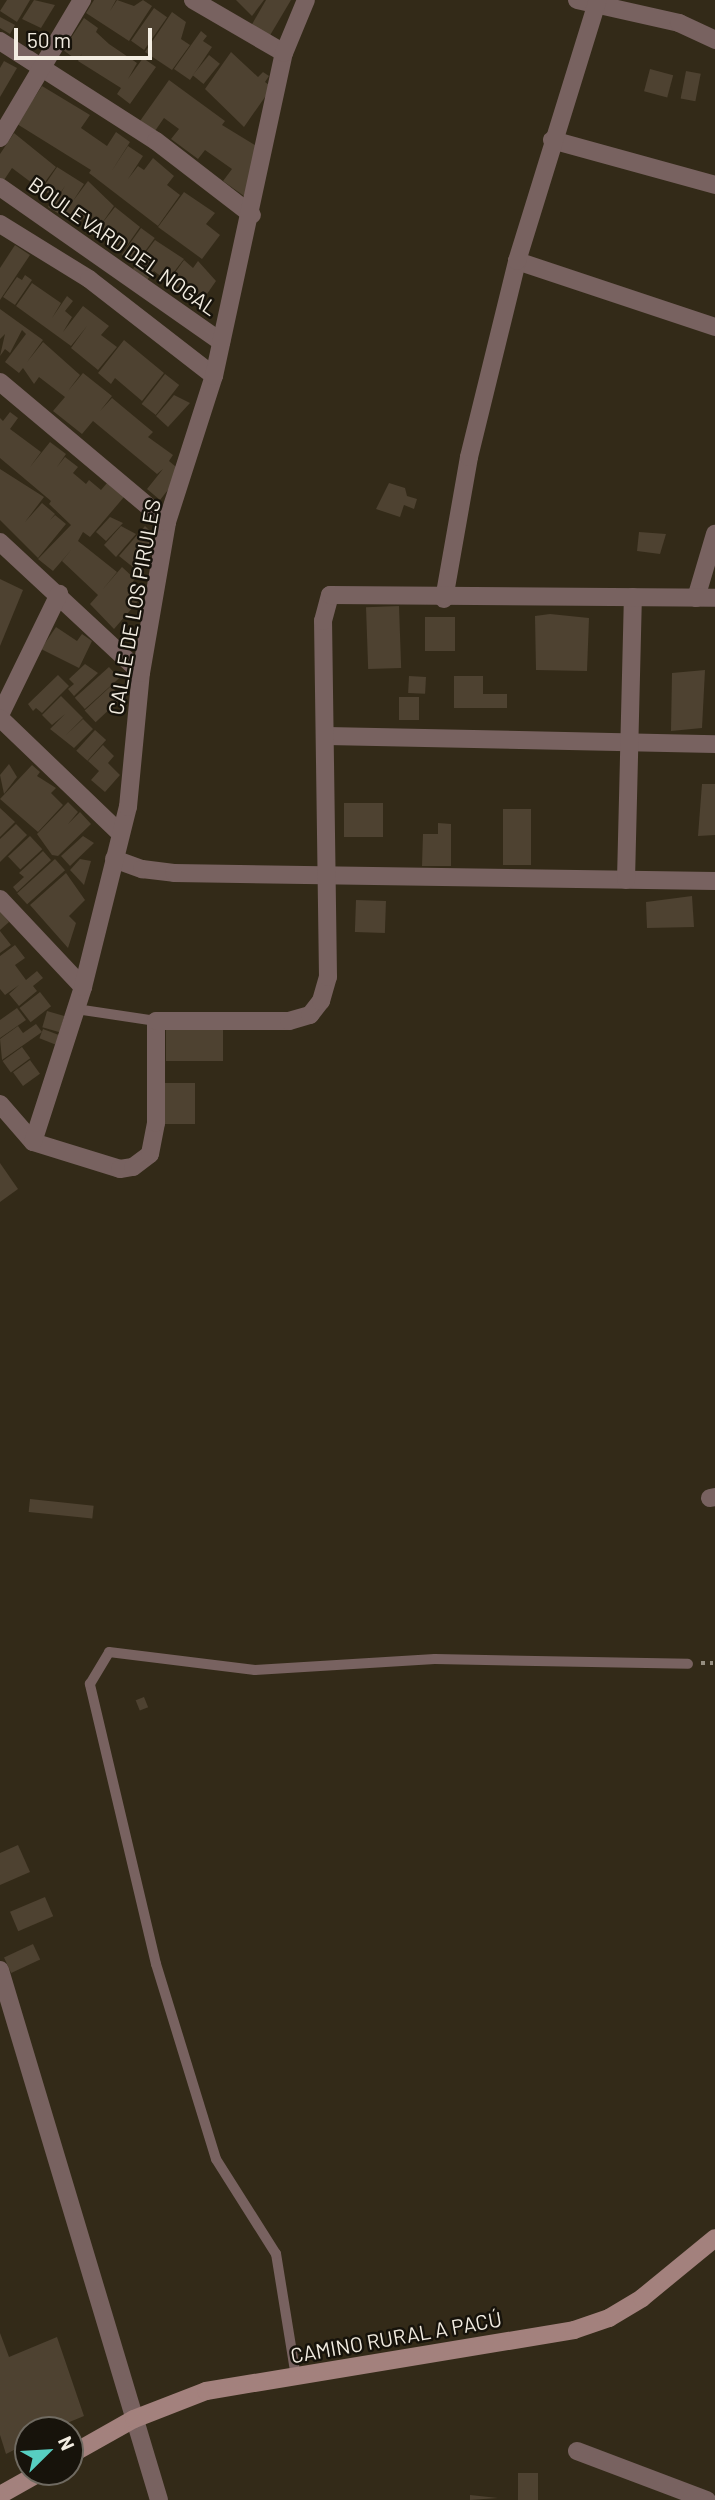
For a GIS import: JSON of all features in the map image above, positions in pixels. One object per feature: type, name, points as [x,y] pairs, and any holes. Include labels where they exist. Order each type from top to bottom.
[{"type":"street","points":[[0,138],[82,0]]},
{"type":"street","points":[[193,0],[284,53]]},
{"type":"street","name":"CALLE DE LOS PIRULES","points":[[33,1142],[83,987],[128,807],[141,673],[167,522],[214,376],[252,215],[284,53],[306,0]]},
{"type":"street","points":[[577,0],[597,2],[679,23],[715,40]]},
{"type":"street","points":[[444,599],[469,457],[517,261],[552,140],[597,2]]},
{"type":"street","points":[[0,41],[156,141],[252,215]]},
{"type":"street","points":[[552,140],[715,185]]},
{"type":"street","name":"BOULEVARD DEL NOGAL","points":[[0,187],[220,342]]},
{"type":"street","points":[[0,224],[89,279],[214,376]]},
{"type":"street","points":[[517,261],[715,327]]},
{"type":"street","points":[[0,382],[167,522]]},
{"type":"street","points":[[696,597],[715,534]]},
{"type":"street","points":[[0,541],[141,673]]},
{"type":"street","points":[[59,594],[0,716],[120,833]]},
{"type":"street","points":[[0,1104],[33,1142],[120,1169],[141,1163],[150,1154],[156,1123],[156,1021],[289,1021],[310,1015],[321,1001],[328,977],[324,877],[327,736],[323,621],[330,595],[444,599],[715,598]]},
{"type":"street","points":[[626,880],[633,597]]},
{"type":"street","points":[[327,736],[715,744]]},
{"type":"street","points":[[114,859],[174,873],[715,881]]},
{"type":"street","points":[[0,899],[83,987]]},
{"type":"street","points":[[0,1970],[159,2500]]},
{"type":"street","name":"CAMINO RURAL A PACÚ","points":[[84,2447],[134,2419],[206,2391],[574,2330],[609,2318],[642,2298],[715,2238]]},
{"type":"street","points":[[577,2451],[707,2500]]},
{"type":"street","points":[[0,2495],[16,2486]]},
{"type":"lane","points":[[76,1009],[156,1021]]},
{"type":"lane","points":[[296,2377],[276,2254],[216,2159],[156,1964],[90,1684],[109,1652],[255,1670],[435,1659],[688,1664]]},
{"type":"building","points":[[7,0],[30,0],[17,22],[0,11]]},
{"type":"building","points":[[34,0],[55,5],[41,28],[22,19]]},
{"type":"building","points":[[94,0],[116,0],[110,11],[117,0],[134,6],[143,0],[152,6],[129,41],[86,13]]},
{"type":"building","points":[[236,0],[264,0],[252,16]]},
{"type":"building","points":[[266,0],[291,0],[269,37],[251,26]]},
{"type":"building","points":[[154,8],[167,17],[144,50],[131,41]]},
{"type":"building","points":[[172,12],[186,22],[181,39],[190,45],[172,70],[145,52]]},
{"type":"building","points":[[0,17],[15,25],[10,34],[0,28]]},
{"type":"building","points":[[84,18],[98,28],[96,32],[109,44],[137,63],[128,79],[143,58],[156,67],[130,104],[117,94],[121,88],[78,61],[82,54],[77,60],[63,50]]},
{"type":"building","points":[[201,31],[207,36],[203,41],[212,47],[190,80],[174,69]]},
{"type":"building","points":[[231,52],[258,77],[263,72],[269,76],[265,82],[272,87],[244,127],[205,89]]},
{"type":"building","points":[[209,55],[220,64],[204,84],[193,75]]},
{"type":"building","points":[[4,61],[17,68],[0,97],[0,68]]},
{"type":"building","points":[[650,69],[673,75],[667,97],[644,91]]},
{"type":"building","points":[[686,71],[701,74],[695,101],[681,98]]},
{"type":"building","points":[[169,80],[225,121],[222,125],[258,147],[244,196],[223,181],[232,169],[205,150],[198,159],[171,139],[179,129],[164,118],[155,131],[140,121]]},
{"type":"building","points":[[42,86],[90,115],[81,128],[107,146],[116,132],[130,142],[111,172],[128,146],[143,156],[128,179],[138,166],[144,170],[153,158],[174,176],[167,185],[180,195],[158,226],[89,173],[91,170],[17,124]]},
{"type":"building","points":[[14,133],[56,167],[40,189],[12,168],[0,186],[0,154]]},
{"type":"building","points":[[57,167],[84,184],[73,201],[88,181],[114,206],[100,226],[115,207],[140,227],[124,250],[83,218],[78,226],[48,207],[53,199],[56,201],[65,186],[56,199],[42,189]]},
{"type":"building","points":[[184,192],[215,213],[206,224],[220,235],[202,259],[158,227]]},
{"type":"building","points":[[141,228],[155,238],[135,265],[122,255]]},
{"type":"building","points":[[155,240],[184,259],[167,281],[154,271],[147,280],[133,269]]},
{"type":"building","points":[[15,245],[30,255],[0,300],[0,268]]},
{"type":"building","points":[[184,260],[193,268],[198,261],[216,281],[200,304],[169,281]]},
{"type":"building","points":[[25,275],[32,280],[15,305],[3,297],[17,277],[22,280]]},
{"type":"building","points":[[32,283],[61,303],[52,318],[67,296],[73,301],[65,311],[72,317],[63,332],[83,306],[109,326],[101,335],[117,347],[98,370],[71,348],[87,326],[71,346],[16,306]]},
{"type":"building","points":[[0,309],[43,340],[27,362],[43,342],[80,375],[68,391],[83,373],[112,396],[100,411],[112,398],[153,432],[148,437],[173,455],[169,461],[182,472],[160,500],[147,489],[163,469],[157,474],[93,421],[82,434],[53,411],[65,397],[39,377],[34,384],[23,368],[19,373],[5,362],[26,334],[22,330],[10,353],[5,349],[0,356],[5,334],[0,339]]},
{"type":"building","points":[[124,340],[164,373],[142,401],[115,378],[111,384],[98,373]]},
{"type":"building","points":[[165,374],[179,385],[156,415],[142,404]]},
{"type":"building","points":[[174,395],[190,403],[168,427],[156,416]]},
{"type":"building","points":[[10,412],[18,418],[10,429],[41,452],[30,467],[50,442],[66,454],[57,467],[65,457],[78,467],[73,473],[86,484],[89,480],[101,490],[107,483],[124,497],[90,537],[83,532],[78,541],[117,572],[103,589],[122,567],[135,579],[127,588],[140,599],[114,629],[90,604],[98,595],[62,561],[72,549],[53,571],[38,559],[71,525],[49,504],[51,501],[0,458],[0,418],[3,421]]},
{"type":"building","points":[[0,469],[44,497],[25,522],[42,503],[55,514],[50,520],[55,515],[66,524],[38,558],[0,520]]},
{"type":"building","points":[[389,483],[405,488],[407,496],[417,499],[414,509],[404,505],[400,517],[376,509]]},
{"type":"building","points":[[110,517],[123,523],[106,541],[96,532]]},
{"type":"building","points":[[121,526],[136,534],[116,557],[104,545]]},
{"type":"building","points":[[145,526],[151,532],[149,551],[134,568],[119,556]]},
{"type":"building","points":[[639,532],[666,534],[660,554],[637,551]]},
{"type":"building","points":[[0,579],[23,590],[0,646]]},
{"type":"building","points":[[399,606],[401,668],[368,669],[366,607]]},
{"type":"building","points":[[550,614],[589,618],[587,671],[536,670],[535,616]]},
{"type":"building","points":[[425,617],[455,617],[455,651],[425,651]]},
{"type":"building","points":[[56,627],[77,641],[82,634],[92,641],[79,668],[41,649]]},
{"type":"building","points":[[85,664],[98,673],[74,696],[68,689],[74,684],[69,679]]},
{"type":"building","points":[[109,667],[119,678],[85,709],[75,698]]},
{"type":"building","points":[[705,670],[702,728],[671,731],[672,673]]},
{"type":"building","points":[[58,675],[69,686],[42,713],[36,708],[33,711],[28,704]]},
{"type":"building","points":[[409,676],[426,677],[425,694],[408,693]]},
{"type":"building","points":[[454,676],[483,676],[483,694],[507,694],[507,708],[454,708]]},
{"type":"building","points":[[111,686],[122,698],[96,722],[85,711]]},
{"type":"building","points":[[61,696],[83,718],[66,735],[83,719],[93,729],[74,748],[50,729],[65,714],[52,725],[42,715]]},
{"type":"building","points":[[399,697],[419,697],[419,720],[399,720]]},
{"type":"building","points":[[95,730],[106,740],[87,761],[76,751]]},
{"type":"building","points":[[103,745],[114,756],[108,763],[120,775],[105,792],[91,780],[99,771],[88,761]]},
{"type":"building","points":[[9,764],[17,777],[4,794],[0,775]]},
{"type":"building","points":[[32,765],[40,772],[37,776],[56,788],[51,793],[63,805],[38,832],[0,799]]},
{"type":"building","points":[[702,784],[715,784],[715,835],[698,836]]},
{"type":"building","points":[[68,802],[78,812],[68,824],[80,812],[91,824],[58,856],[52,855],[37,834]]},
{"type":"building","points":[[344,803],[383,803],[383,837],[344,837]]},
{"type":"building","points":[[0,808],[15,822],[0,837]]},
{"type":"building","points":[[503,809],[531,809],[531,865],[503,865]]},
{"type":"building","points":[[438,823],[451,824],[451,866],[422,866],[423,834],[438,834]]},
{"type":"building","points":[[16,824],[27,835],[0,862],[0,839]]},
{"type":"building","points":[[30,836],[42,849],[20,870],[8,856]]},
{"type":"building","points":[[83,836],[94,843],[70,866],[61,856]]},
{"type":"building","points":[[43,851],[51,860],[17,892],[13,887],[24,877],[19,873]]},
{"type":"building","points":[[55,859],[65,870],[27,904],[17,893]]},
{"type":"building","points":[[80,859],[91,861],[84,885],[70,870]]},
{"type":"building","points":[[66,873],[85,900],[69,916],[76,923],[68,948],[30,905]]},
{"type":"building","points":[[692,896],[694,927],[647,928],[646,902]]},
{"type":"building","points":[[356,900],[386,901],[385,933],[355,932]]},
{"type":"building","points":[[0,911],[9,922],[0,930]]},
{"type":"building","points":[[0,931],[11,945],[0,953]]},
{"type":"building","points":[[15,945],[25,958],[15,965],[26,980],[37,971],[43,978],[33,986],[37,991],[19,1006],[9,994],[19,985],[5,995],[0,989],[0,956]]},
{"type":"building","points":[[40,992],[51,1006],[31,1022],[20,1008]]},
{"type":"building","points":[[17,1008],[26,1020],[0,1038],[0,1020]]},
{"type":"building","points":[[47,1011],[64,1016],[60,1032],[42,1027]]},
{"type":"building","points":[[36,1024],[42,1032],[2,1060],[0,1039],[18,1026],[23,1033]]},
{"type":"building","points":[[43,1029],[59,1035],[55,1044],[39,1038]]},
{"type":"building","points":[[166,1030],[223,1030],[223,1061],[166,1061]]},
{"type":"building","points":[[22,1047],[30,1058],[11,1072],[3,1061]]},
{"type":"building","points":[[30,1060],[40,1074],[23,1086],[13,1072]]},
{"type":"building","points":[[165,1083],[195,1083],[195,1124],[165,1124]]},
{"type":"building","points":[[0,1163],[18,1189],[0,1202]]},
{"type":"building","points":[[30,1499],[94,1506],[92,1519],[29,1512]]},
{"type":"building","points":[[144,1697],[148,1707],[140,1711],[136,1700]]},
{"type":"building","points":[[18,1845],[30,1872],[0,1885],[0,1853]]},
{"type":"building","points":[[45,1897],[53,1916],[18,1931],[10,1912]]},
{"type":"building","points":[[33,1944],[40,1959],[11,1973],[4,1958]]},
{"type":"building","points":[[0,2333],[9,2357],[57,2337],[84,2416],[14,2416],[14,2450],[6,2454],[0,2435]]},
{"type":"building","points":[[518,2473],[538,2473],[538,2500],[518,2500]]},
{"type":"building","points":[[470,2495],[498,2498],[470,2500]]}]
